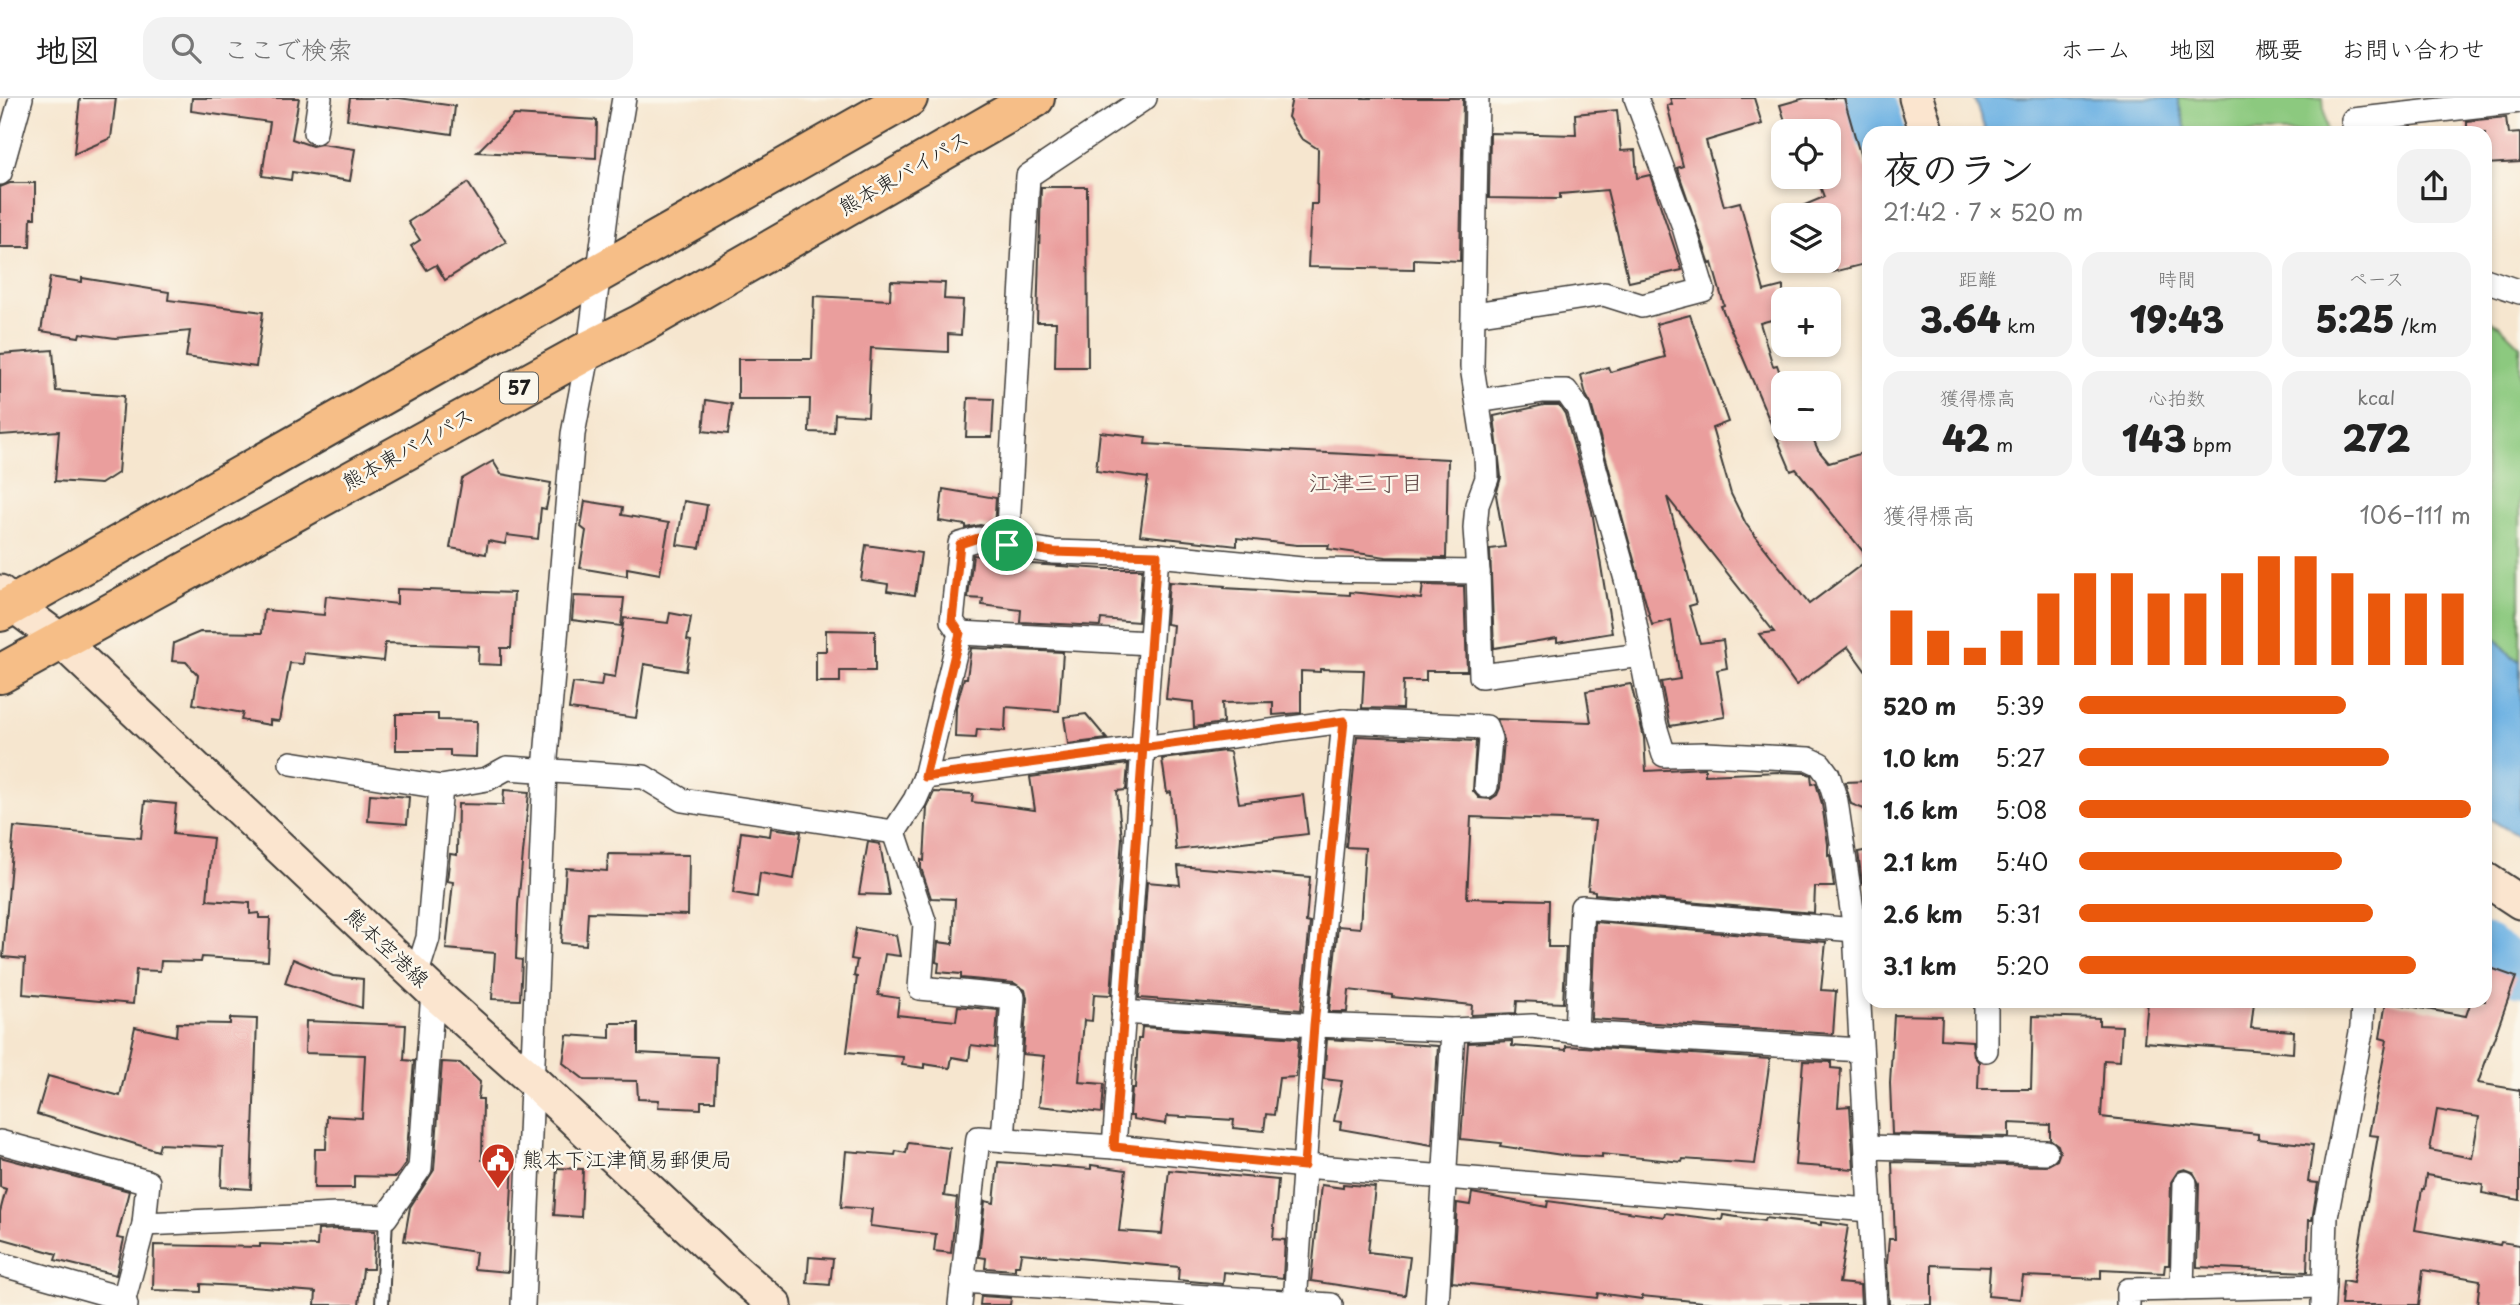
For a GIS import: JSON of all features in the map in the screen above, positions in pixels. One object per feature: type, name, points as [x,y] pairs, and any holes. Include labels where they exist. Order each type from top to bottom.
[{"type":"highway","points":[[4,603],[599,274],[908,98]]},
{"type":"highway","name":"熊本東バイパス","points":[[0,674],[59,639],[641,324],[1035,98]]},
{"type":"main road","points":[[1916,98],[1925,126]]},
{"type":"main road","name":"熊本空港線","points":[[4,603],[59,639],[425,984],[775,1305]]},
{"type":"main road","points":[[2492,884],[2520,902]]},
{"type":"street","points":[[0,173],[21,98]]},
{"type":"street","points":[[315,132],[320,98]]},
{"type":"street","points":[[523,1305],[545,770],[573,434],[589,350],[611,176],[624,98]]},
{"type":"street","points":[[1007,545],[1028,176],[1145,98]]},
{"type":"street","points":[[1477,98],[1472,367],[1487,478],[1477,505],[1476,517],[1481,676],[1641,655]]},
{"type":"street","points":[[1474,314],[1604,295],[1642,306],[1703,290],[1684,224],[1636,98]]},
{"type":"street","points":[[2355,126],[2353,120],[2520,101]]},
{"type":"street","points":[[2492,282],[2520,292]]},
{"type":"street","points":[[1478,401],[1543,391],[1566,391],[1578,408],[1627,583],[1664,755],[1706,754],[1809,759],[1820,764],[1828,775],[1836,801],[1855,930],[1875,1305]]},
{"type":"street","points":[[894,832],[915,800],[925,777],[960,633],[952,621],[960,544],[978,538],[1053,552],[1157,555],[1312,570],[1478,572]]},
{"type":"street","points":[[1114,1147],[1157,555]]},
{"type":"street","points":[[960,633],[1150,643]]},
{"type":"street","points":[[925,777],[1344,721],[1486,727],[1490,739],[1486,786]]},
{"type":"street","points":[[1295,1303],[1314,1025],[1344,721]]},
{"type":"street","points":[[291,762],[440,787],[487,779],[507,768],[644,777],[682,800],[894,832]]},
{"type":"street","points":[[144,1224],[337,1215],[386,1217],[420,1168],[425,984],[440,787]]},
{"type":"street","points":[[894,832],[925,924],[919,988],[1013,997],[1003,1140]]},
{"type":"street","points":[[1576,1031],[1582,907],[1855,930]]},
{"type":"street","points":[[1986,1008],[1986,1050]]},
{"type":"street","points":[[2128,1305],[2128,1290],[2182,1289],[2323,1296],[2326,1217],[2360,1039],[2362,1008]]},
{"type":"street","points":[[1123,1012],[1314,1025],[1453,1030],[1532,1026],[1861,1050]]},
{"type":"street","points":[[1437,1305],[1453,1030]]},
{"type":"street","points":[[960,1305],[978,1138],[1870,1210]]},
{"type":"street","points":[[0,1142],[148,1182],[144,1224],[125,1302],[0,1264]]},
{"type":"street","points":[[1868,1147],[2046,1152]]},
{"type":"street","points":[[2182,1289],[2185,1183]]},
{"type":"street","points":[[962,1281],[1236,1302],[1331,1305]]},
{"type":"lane","points":[[382,1305],[386,1217]]},
{"type":"green space","points":[[2177,98],[2323,98],[2325,126],[2185,126]]},
{"type":"green space","points":[[2492,322],[2520,346],[2520,661],[2513,658],[2492,633]]},
{"type":"water","points":[[1974,98],[2177,98],[2185,126],[1984,126]]},
{"type":"water","points":[[2492,634],[2513,658],[2520,661],[2520,837],[2492,820]]},
{"type":"building","points":[[80,98],[116,98],[111,138],[74,154]]},
{"type":"building","points":[[192,98],[299,98],[292,139],[312,146],[321,144],[355,149],[350,181],[292,172],[291,180],[262,176],[270,122],[191,111]]},
{"type":"building","points":[[350,98],[399,98],[455,106],[452,134],[347,119]]},
{"type":"building","points":[[1292,98],[1463,98],[1460,261],[1414,259],[1414,269],[1308,267],[1311,204],[1317,204],[1318,149],[1301,138],[1288,117]]},
{"type":"building","points":[[1670,98],[1754,98],[1762,124],[1706,141],[1724,206],[1740,202],[1764,291],[1771,289],[1771,320],[1760,323],[1773,366],[1777,365],[1779,371],[1771,371],[1771,424],[1721,306],[1724,305],[1712,263],[1710,264],[1677,168],[1683,166],[1667,105],[1672,104]]},
{"type":"building","points":[[1805,98],[1844,98],[1862,161],[1862,265],[1841,270],[1841,203],[1810,203],[1824,197],[1821,189],[1841,189],[1841,119],[1784,119],[1780,105]]},
{"type":"building","points":[[1617,110],[1621,151],[1635,150],[1637,178],[1650,175],[1682,270],[1629,282],[1607,190],[1560,194],[1560,199],[1489,198],[1490,133],[1576,135],[1575,114]]},
{"type":"building","points":[[514,115],[597,120],[596,158],[477,152]]},
{"type":"building","points":[[2506,117],[2508,134],[2520,133],[2520,162],[2492,164],[2492,126],[2467,126],[2467,121]]},
{"type":"building","points":[[10,183],[35,183],[35,218],[31,218],[30,247],[0,247],[0,187]]},
{"type":"building","points":[[468,183],[506,242],[445,280],[436,265],[427,270],[411,246],[420,240],[408,222]]},
{"type":"building","points":[[1041,187],[1087,187],[1088,367],[1055,367],[1056,322],[1037,322]]},
{"type":"building","points":[[50,277],[82,282],[82,278],[169,292],[168,300],[263,312],[256,367],[186,357],[190,331],[115,338],[80,333],[79,337],[41,331]]},
{"type":"building","points":[[891,281],[945,283],[944,299],[963,300],[961,335],[948,334],[948,352],[871,348],[868,416],[835,414],[834,433],[809,432],[810,399],[738,399],[738,359],[812,359],[814,296],[890,300]]},
{"type":"building","points":[[1690,315],[1728,422],[1712,428],[1731,494],[1746,524],[1809,604],[1862,564],[1862,666],[1848,647],[1796,685],[1759,634],[1774,632],[1667,497],[1696,604],[1689,606],[1700,643],[1723,640],[1727,668],[1717,670],[1725,717],[1670,726],[1661,682],[1680,679],[1671,620],[1652,625],[1581,375],[1608,367],[1610,372],[1665,357],[1656,324]]},
{"type":"building","points":[[53,350],[56,391],[124,396],[118,473],[101,484],[55,481],[59,431],[0,435],[0,354]]},
{"type":"building","points":[[968,398],[994,399],[992,437],[966,437]]},
{"type":"building","points":[[706,400],[732,404],[728,434],[703,431]]},
{"type":"building","points":[[1544,405],[1559,405],[1565,414],[1592,511],[1612,633],[1494,648],[1490,549],[1505,547],[1496,495],[1501,477],[1494,416]]},
{"type":"building","points":[[1100,432],[1146,437],[1145,444],[1448,459],[1446,558],[1386,557],[1328,549],[1329,545],[1297,545],[1237,538],[1237,546],[1140,535],[1148,478],[1096,471]]},
{"type":"building","points":[[1778,441],[1814,441],[1829,463],[1862,453],[1862,550],[1796,469],[1791,471]]},
{"type":"building","points":[[493,461],[501,474],[551,483],[546,509],[541,508],[538,539],[507,535],[505,544],[488,541],[486,554],[450,548],[462,479]]},
{"type":"building","points":[[943,489],[996,498],[994,528],[980,525],[966,528],[966,525],[939,521]]},
{"type":"building","points":[[585,501],[623,507],[622,515],[669,523],[660,574],[627,568],[627,576],[580,568],[586,531],[581,527]]},
{"type":"building","points":[[684,501],[707,505],[700,548],[677,545]]},
{"type":"building","points":[[866,545],[921,553],[915,595],[887,591],[888,584],[861,580]]},
{"type":"building","points":[[973,555],[1000,558],[1000,562],[1142,569],[1138,622],[1101,619],[1100,626],[1020,622],[1021,610],[982,605],[983,599],[968,598]]},
{"type":"building","points":[[1169,582],[1225,586],[1224,588],[1350,595],[1350,592],[1421,599],[1423,585],[1464,586],[1467,671],[1426,671],[1426,681],[1403,681],[1402,709],[1362,708],[1364,670],[1301,671],[1301,713],[1273,715],[1273,702],[1222,703],[1223,723],[1194,727],[1193,702],[1166,699],[1173,625],[1166,624]]},
{"type":"building","points":[[397,589],[514,593],[511,648],[501,648],[501,665],[478,664],[479,646],[385,643],[383,661],[304,653],[303,664],[290,663],[279,721],[270,720],[270,725],[241,720],[243,713],[193,704],[198,675],[186,662],[172,661],[174,643],[200,632],[262,633],[264,610],[324,615],[326,596],[397,604]]},
{"type":"building","points":[[574,596],[624,598],[621,626],[572,620]]},
{"type":"building","points":[[670,613],[691,617],[687,640],[691,641],[686,671],[644,664],[636,718],[569,709],[573,683],[601,686],[603,675],[615,677],[624,618],[668,623]]},
{"type":"building","points":[[826,630],[875,631],[875,671],[840,671],[840,682],[816,682],[816,651],[826,651]]},
{"type":"building","points":[[971,648],[1063,652],[1059,711],[1006,707],[1005,731],[977,729],[976,738],[955,737],[956,707],[964,678],[967,678]]},
{"type":"building","points":[[1631,684],[1644,738],[1646,771],[1705,768],[1705,775],[1780,772],[1811,775],[1812,784],[1816,783],[1822,804],[1834,887],[1815,887],[1814,913],[1595,894],[1595,891],[1588,890],[1595,821],[1471,817],[1467,898],[1549,900],[1548,947],[1566,947],[1563,1003],[1517,1001],[1516,1013],[1471,1015],[1472,1005],[1349,990],[1347,1012],[1329,1012],[1338,926],[1360,928],[1365,848],[1346,847],[1357,736],[1476,741],[1473,791],[1479,798],[1491,799],[1497,795],[1500,788],[1504,740],[1497,719],[1591,722],[1586,691]]},
{"type":"building","points":[[396,714],[438,714],[438,720],[477,721],[476,757],[450,756],[450,750],[396,750]]},
{"type":"building","points":[[1086,714],[1107,739],[1068,744],[1064,717]]},
{"type":"building","points":[[1230,752],[1239,803],[1303,795],[1308,834],[1176,850],[1171,792],[1167,793],[1162,759]]},
{"type":"building","points":[[1128,764],[1126,790],[1117,791],[1122,838],[1111,995],[1094,994],[1092,1021],[1084,1020],[1079,1082],[1104,1084],[1102,1113],[1039,1106],[1044,1056],[1023,1054],[1027,998],[1025,990],[1014,983],[961,978],[961,974],[938,972],[938,942],[953,944],[955,899],[931,898],[921,868],[921,860],[924,861],[927,807],[934,792],[973,794],[972,802],[1035,810],[1030,777]]},
{"type":"building","points":[[1862,781],[1862,808],[1851,804],[1845,782]]},
{"type":"building","points":[[504,790],[529,792],[518,905],[516,959],[522,960],[520,1000],[492,999],[495,953],[446,949],[453,882],[447,881],[450,854],[457,855],[458,804],[503,805]]},
{"type":"building","points":[[370,794],[409,797],[407,824],[368,821]]},
{"type":"building","points":[[145,801],[176,804],[173,834],[213,838],[207,900],[250,903],[250,914],[259,913],[259,918],[270,918],[268,961],[202,957],[201,962],[161,961],[160,971],[136,970],[133,1004],[23,994],[25,959],[3,957],[14,827],[141,838]]},
{"type":"building","points":[[771,828],[801,832],[794,879],[760,873],[757,897],[733,893],[741,832],[770,836]]},
{"type":"building","points":[[868,842],[880,844],[889,895],[859,894]]},
{"type":"building","points":[[1862,851],[1862,883],[1858,852]]},
{"type":"building","points":[[608,854],[689,855],[688,915],[588,912],[586,945],[561,943],[566,868],[607,871]]},
{"type":"building","points":[[1178,866],[1310,877],[1306,922],[1310,923],[1301,1010],[1139,998],[1147,882],[1180,885]]},
{"type":"building","points":[[1595,922],[1826,942],[1821,990],[1836,991],[1833,1034],[1591,1019]]},
{"type":"building","points":[[856,928],[896,935],[900,956],[885,954],[878,995],[899,998],[897,1015],[956,1021],[958,1006],[998,1010],[995,1048],[971,1045],[969,1060],[952,1057],[950,1068],[924,1064],[924,1068],[902,1065],[903,1057],[847,1052],[857,977],[854,976],[857,960],[851,959]]},
{"type":"building","points":[[293,959],[333,976],[363,979],[362,1008],[285,983]]},
{"type":"building","points":[[2492,968],[2516,977],[2478,1083],[2520,1090],[2520,1200],[2482,1193],[2483,1185],[2426,1175],[2415,1230],[2500,1245],[2501,1242],[2520,1245],[2520,1305],[2477,1305],[2480,1280],[2423,1270],[2419,1305],[2341,1305],[2343,1281],[2353,1283],[2378,1136],[2369,1135],[2387,1040],[2380,1038],[2385,1008],[2420,1008],[2466,1016],[2469,1008],[2492,1008]],"holes":[[[2437,1110],[2479,1117],[2472,1158],[2430,1150]]]},
{"type":"building","points":[[2147,1008],[2253,1008],[2251,1028],[2294,1031],[2293,1053],[2144,1042]]},
{"type":"building","points":[[1894,1015],[1942,1016],[1941,1039],[1972,1041],[1974,1056],[1979,1062],[1978,1089],[2031,1089],[2033,1016],[2099,1018],[2099,1025],[2122,1026],[2120,1061],[2104,1060],[2101,1117],[2258,1134],[2258,1139],[2313,1145],[2308,1182],[2318,1183],[2312,1220],[2309,1220],[2307,1272],[2197,1267],[2199,1183],[2193,1172],[2185,1169],[2178,1171],[2171,1182],[2169,1265],[2165,1265],[2164,1273],[2101,1270],[2101,1279],[2023,1276],[2020,1299],[1988,1296],[1990,1267],[1932,1265],[1932,1305],[1889,1305],[1889,1239],[1895,1239],[1892,1162],[2046,1166],[2057,1160],[2060,1152],[2058,1145],[2050,1139],[2050,1125],[2009,1123],[2009,1137],[1892,1134],[1890,1083]]},
{"type":"building","points":[[230,1018],[257,1019],[251,1189],[221,1187],[223,1147],[160,1144],[158,1151],[37,1114],[48,1076],[120,1096],[135,1027],[176,1036],[177,1023],[230,1024]]},
{"type":"building","points":[[306,1021],[406,1025],[404,1060],[414,1061],[406,1163],[396,1177],[354,1176],[354,1188],[314,1188],[315,1149],[326,1149],[327,1116],[362,1118],[365,1055],[305,1053]]},
{"type":"building","points":[[610,1023],[638,1023],[638,1053],[717,1057],[715,1101],[701,1101],[701,1109],[658,1107],[659,1100],[638,1099],[637,1081],[585,1080],[563,1063],[567,1035],[610,1038]]},
{"type":"building","points":[[1142,1027],[1299,1038],[1296,1077],[1279,1078],[1274,1115],[1266,1114],[1264,1131],[1233,1128],[1234,1120],[1167,1116],[1166,1124],[1133,1119],[1133,1116],[1130,1116],[1132,1088],[1135,1088],[1138,1039],[1141,1039]]},
{"type":"building","points":[[1327,1039],[1438,1046],[1432,1145],[1340,1129],[1341,1122],[1334,1121],[1342,1081],[1324,1079]]},
{"type":"building","points":[[1512,1041],[1512,1046],[1566,1050],[1566,1046],[1770,1059],[1755,1164],[1683,1159],[1682,1162],[1602,1154],[1602,1157],[1562,1155],[1500,1146],[1501,1143],[1461,1139],[1468,1043]]},
{"type":"building","points":[[1803,1061],[1831,1062],[1831,1068],[1841,1069],[1838,1107],[1850,1106],[1854,1169],[1795,1165]]},
{"type":"building","points":[[442,1062],[460,1063],[480,1082],[478,1099],[483,1099],[482,1160],[513,1160],[508,1272],[474,1269],[476,1252],[404,1241],[410,1207],[434,1170]]},
{"type":"building","points":[[908,1143],[950,1148],[944,1196],[957,1198],[951,1253],[934,1251],[936,1234],[870,1226],[872,1209],[841,1207],[846,1151],[895,1155],[896,1151],[906,1153]]},
{"type":"building","points":[[0,1157],[129,1191],[117,1238],[124,1239],[116,1275],[55,1260],[57,1254],[0,1238],[0,1212],[6,1189],[0,1187]]},
{"type":"building","points":[[998,1162],[1091,1169],[1091,1165],[1126,1170],[1119,1231],[1162,1234],[1169,1170],[1278,1180],[1273,1239],[1285,1240],[1283,1278],[1224,1272],[1223,1284],[1178,1280],[1179,1267],[1021,1253],[1019,1266],[1015,1266],[1015,1270],[985,1268],[986,1258],[979,1257],[985,1201],[994,1203]]},
{"type":"building","points":[[557,1168],[583,1169],[581,1217],[554,1215]]},
{"type":"building","points":[[1343,1184],[1375,1187],[1368,1252],[1410,1257],[1405,1295],[1311,1281],[1321,1185],[1343,1188]]},
{"type":"building","points":[[1472,1193],[1547,1207],[1548,1201],[1664,1217],[1665,1213],[1722,1220],[1723,1215],[1764,1221],[1765,1218],[1848,1226],[1839,1283],[1860,1285],[1861,1305],[1734,1305],[1642,1296],[1642,1299],[1598,1293],[1597,1298],[1452,1282],[1457,1203],[1470,1205]]},
{"type":"building","points":[[318,1230],[375,1231],[373,1269],[363,1269],[359,1305],[315,1305],[316,1292],[239,1286],[201,1284],[201,1292],[153,1290],[154,1245],[317,1246]]},
{"type":"building","points":[[809,1257],[833,1259],[830,1285],[807,1283]]},
{"type":"building","points":[[981,1296],[1011,1298],[1010,1305],[980,1305]]},
{"type":"waterway","points":[[1870,98],[1878,126]]},
{"type":"waterway","points":[[2492,954],[2520,972]]},
{"type":"place","name":"熊本下江津簡易郵便局","points":[[498,1190]]},
{"type":"district","name":"江津三丁目","points":[[1366,483]]},
{"type":"route","points":[[1007,545],[978,538],[960,544],[952,621],[960,633],[925,777],[1142,746],[1344,721],[1314,1025],[1304,1166],[1114,1147],[1134,853],[1142,746],[1157,555],[1053,552],[1007,545]]}]
